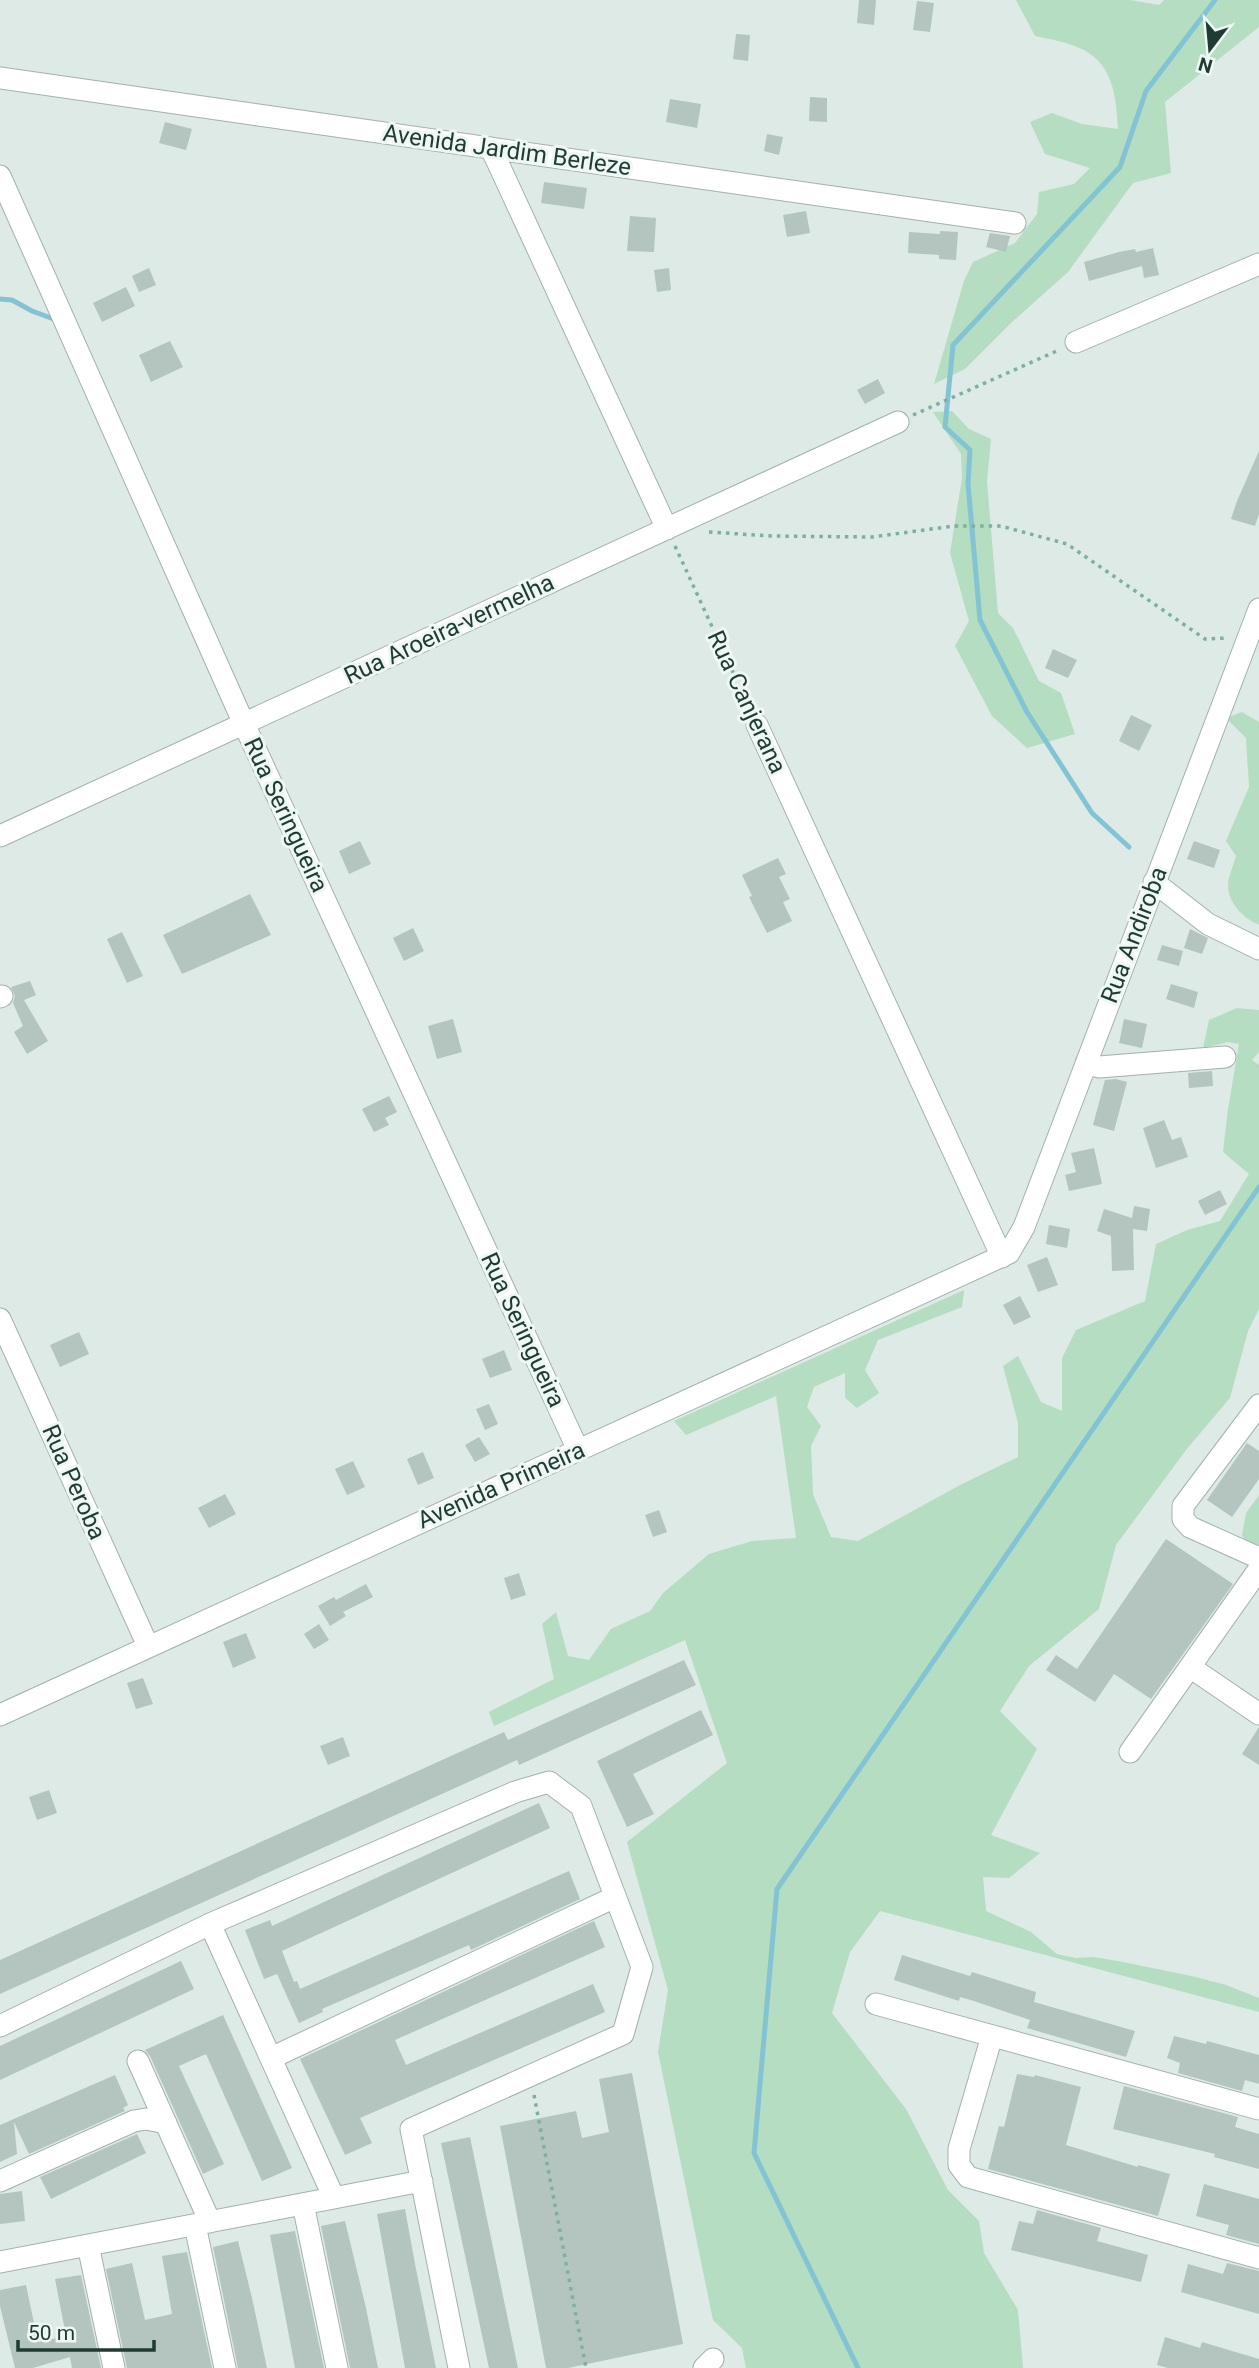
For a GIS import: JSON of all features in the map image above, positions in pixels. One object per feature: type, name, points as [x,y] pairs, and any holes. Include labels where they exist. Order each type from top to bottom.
[{"type":"street","name":"Avenida Jardim Berleze","points":[[0,78],[1015,223]]},
{"type":"street","points":[[491,148],[667,529]]},
{"type":"street","name":"Rua Seringueira","points":[[0,176],[244,724],[578,1450]]},
{"type":"street","points":[[1076,342],[1259,264]]},
{"type":"street","name":"Rua Aroeira-vermelha","points":[[0,836],[898,422]]},
{"type":"street","name":"Rua Andiroba","points":[[1002,1257],[1009,1253],[1024,1227],[1259,609]]},
{"type":"street","name":"Rua Canjerana","points":[[757,725],[1002,1257]]},
{"type":"street","points":[[1154,882],[1208,924],[1259,949]]},
{"type":"street","points":[[1086,1063],[1099,1067],[1225,1057]]},
{"type":"street","name":"Avenida Primeira","points":[[0,1715],[1002,1257]]},
{"type":"street","name":"Rua Peroba","points":[[0,1319],[148,1646]]},
{"type":"street","points":[[1259,1405],[1183,1506],[1183,1519],[1190,1527],[1259,1558]]},
{"type":"street","points":[[1130,1752],[1259,1569]]},
{"type":"street","points":[[1191,1667],[1259,1714]]},
{"type":"street","points":[[0,2026],[210,1924],[515,1792],[549,1782],[581,1806],[642,1967],[624,2034],[411,2129],[459,2368]]},
{"type":"street","points":[[271,2058],[615,1897]]},
{"type":"street","points":[[210,1924],[334,2198]]},
{"type":"street","points":[[876,2004],[1259,2109]]},
{"type":"street","points":[[992,2036],[959,2149],[959,2165],[968,2177],[1259,2258]]},
{"type":"street","points":[[138,2061],[166,2123],[203,2223],[225,2368]]},
{"type":"street","points":[[0,2181],[134,2121],[146,2119],[166,2123]]},
{"type":"street","points":[[0,2262],[422,2181]]},
{"type":"street","points":[[303,2204],[337,2368]]},
{"type":"street","points":[[88,2245],[114,2368]]},
{"type":"path","points":[[898,422],[1076,342]]},
{"type":"path","points":[[706,531],[771,536],[872,537],[954,526],[1001,526],[1067,544],[1205,639],[1248,638]]},
{"type":"path","name":"Rua Canjerana","points":[[667,529],[757,725]]},
{"type":"path","points":[[530,2076],[586,2368]]},
{"type":"green space","points":[[1016,0],[1130,0],[1159,5],[1164,0],[1259,0],[1259,27],[1165,102],[1171,173],[1133,183],[1068,272],[965,369],[934,384],[964,281],[973,262],[1015,243],[1037,214],[1039,192],[1074,184],[1090,168],[1045,154],[1030,122],[1052,113],[1082,124],[1118,129],[1114,92],[1098,61],[1072,45],[1035,36]]},
{"type":"green space","points":[[952,411],[969,429],[991,439],[987,481],[998,613],[1013,628],[1039,681],[1061,693],[1075,734],[1027,748],[992,716],[955,646],[969,621],[950,553],[962,478],[961,454],[933,412]]},
{"type":"green space","points":[[1242,712],[1259,722],[1259,925],[1238,909],[1231,898],[1228,885],[1236,856],[1226,841],[1249,787],[1246,738],[1226,718]]},
{"type":"green space","points":[[1237,1008],[1259,1010],[1259,1052],[1252,1060],[1259,1065],[1259,1309],[1248,1331],[1230,1398],[1186,1450],[1116,1545],[1099,1609],[1029,1666],[1000,1711],[1037,1749],[991,1835],[1040,1853],[1009,1878],[983,1877],[986,1911],[1031,1932],[1057,1954],[1118,1961],[1226,1985],[1259,1998],[1259,2012],[880,1911],[850,1952],[832,2013],[906,2109],[948,2190],[979,2221],[984,2253],[1018,2310],[1023,2368],[746,2368],[742,2348],[713,2320],[658,2052],[668,1990],[627,1842],[727,1763],[685,1640],[494,1726],[489,1712],[554,1679],[542,1624],[556,1612],[568,1656],[589,1660],[611,1629],[650,1611],[663,1593],[709,1554],[752,1541],[796,1538],[776,1396],[686,1435],[674,1421],[964,1290],[962,1307],[878,1340],[865,1370],[879,1393],[857,1408],[845,1398],[845,1373],[814,1387],[807,1407],[821,1426],[811,1446],[813,1494],[831,1537],[858,1541],[962,1484],[1018,1457],[1018,1423],[1003,1366],[1018,1356],[1041,1402],[1062,1411],[1062,1358],[1076,1330],[1145,1301],[1156,1244],[1187,1230],[1220,1221],[1249,1174],[1223,1152],[1239,1044],[1228,1042],[1203,1048],[1209,1020]]},
{"type":"green space","points":[[1259,1495],[1259,1547],[1247,1544],[1242,1535],[1246,1513]]},
{"type":"building","points":[[859,0],[876,0],[874,25],[857,23]]},
{"type":"building","points":[[917,1],[934,3],[930,32],[913,30]]},
{"type":"building","points":[[736,34],[750,35],[748,61],[733,59]]},
{"type":"building","points":[[810,97],[827,98],[827,122],[809,121]]},
{"type":"building","points":[[670,99],[701,104],[697,128],[666,122]]},
{"type":"building","points":[[165,122],[192,129],[186,150],[159,143]]},
{"type":"building","points":[[767,134],[783,137],[779,155],[764,151]]},
{"type":"building","points":[[544,182],[587,188],[584,209],[541,203]]},
{"type":"building","points":[[806,211],[810,233],[787,237],[783,215]]},
{"type":"building","points":[[630,216],[656,218],[654,252],[627,251]]},
{"type":"building","points":[[940,231],[958,232],[956,260],[939,259],[939,255],[908,253],[909,232],[940,234]]},
{"type":"building","points":[[990,233],[1010,236],[1006,252],[986,247]]},
{"type":"building","points":[[1153,248],[1159,275],[1144,278],[1142,266],[1089,281],[1084,262],[1119,252]]},
{"type":"building","points":[[149,268],[156,285],[139,292],[132,276]]},
{"type":"building","points":[[669,268],[671,290],[657,292],[654,270]]},
{"type":"building","points":[[126,287],[135,306],[102,322],[93,303]]},
{"type":"building","points":[[170,341],[183,367],[151,382],[139,355]]},
{"type":"building","points":[[878,379],[885,393],[865,404],[857,390]]},
{"type":"building","points":[[1259,451],[1259,514],[1255,526],[1231,519]]},
{"type":"building","points":[[1053,649],[1077,660],[1068,678],[1045,668]]},
{"type":"building","points":[[1131,715],[1152,725],[1139,751],[1119,741]]},
{"type":"building","points":[[360,841],[371,864],[349,874],[339,851]]},
{"type":"building","points":[[1194,841],[1220,850],[1214,868],[1187,859]]},
{"type":"building","points":[[778,858],[786,874],[779,877],[790,899],[783,902],[792,921],[767,933],[749,897],[752,896],[742,875]]},
{"type":"building","points":[[250,894],[271,935],[182,974],[163,935]]},
{"type":"building","points":[[413,928],[424,951],[404,961],[393,938]]},
{"type":"building","points":[[1190,929],[1208,938],[1202,954],[1184,948]]},
{"type":"building","points":[[122,932],[143,976],[127,983],[107,939]]},
{"type":"building","points":[[1162,945],[1183,951],[1179,966],[1157,960]]},
{"type":"building","points":[[30,981],[36,995],[24,1000],[48,1041],[27,1054],[14,1032],[23,1026],[13,1003],[15,996],[11,987]]},
{"type":"building","points":[[1171,984],[1198,992],[1194,1008],[1166,999]]},
{"type":"building","points":[[453,1019],[462,1052],[437,1059],[428,1026]]},
{"type":"building","points":[[1124,1019],[1147,1024],[1142,1048],[1119,1043]]},
{"type":"building","points":[[1212,1071],[1213,1086],[1189,1088],[1188,1073]]},
{"type":"building","points":[[1105,1080],[1127,1082],[1114,1131],[1093,1125]]},
{"type":"building","points":[[389,1096],[397,1112],[385,1118],[389,1125],[374,1132],[362,1109]]},
{"type":"building","points":[[1164,1120],[1172,1140],[1181,1137],[1188,1157],[1156,1168],[1143,1128]]},
{"type":"building","points":[[1094,1148],[1102,1184],[1069,1191],[1065,1175],[1076,1172],[1071,1153]]},
{"type":"building","points":[[1220,1190],[1227,1204],[1205,1215],[1198,1201]]},
{"type":"building","points":[[1134,1206],[1150,1209],[1147,1231],[1133,1229],[1134,1270],[1112,1271],[1111,1236],[1097,1231],[1104,1209],[1132,1218]]},
{"type":"building","points":[[1049,1225],[1070,1229],[1067,1248],[1046,1244]]},
{"type":"building","points":[[1047,1257],[1058,1285],[1038,1292],[1027,1265]]},
{"type":"building","points":[[1020,1296],[1031,1317],[1014,1325],[1003,1305]]},
{"type":"building","points":[[79,1332],[89,1354],[60,1367],[50,1345]]},
{"type":"building","points":[[504,1350],[512,1370],[490,1378],[482,1359]]},
{"type":"building","points":[[489,1404],[498,1424],[485,1430],[476,1409]]},
{"type":"building","points":[[479,1437],[490,1454],[475,1462],[465,1445]]},
{"type":"building","points":[[1247,1443],[1259,1451],[1259,1479],[1232,1517],[1207,1500]]},
{"type":"building","points":[[423,1452],[434,1478],[418,1485],[407,1459]]},
{"type":"building","points":[[353,1461],[365,1487],[347,1495],[335,1469]]},
{"type":"building","points":[[225,1494],[236,1514],[209,1528],[198,1508]]},
{"type":"building","points":[[659,1510],[667,1532],[653,1537],[645,1515]]},
{"type":"building","points":[[1166,1539],[1233,1584],[1151,1699],[1114,1674],[1095,1702],[1046,1670],[1056,1655],[1077,1669]]},
{"type":"building","points":[[519,1573],[526,1595],[511,1600],[504,1578]]},
{"type":"building","points":[[366,1584],[373,1597],[343,1612],[346,1616],[330,1626],[318,1606]]},
{"type":"building","points":[[319,1624],[329,1640],[314,1649],[304,1634]]},
{"type":"building","points":[[246,1633],[256,1658],[233,1668],[223,1642]]},
{"type":"building","points":[[684,1660],[696,1685],[519,1765],[517,1760],[0,1994],[0,1960],[504,1732],[508,1740]]},
{"type":"building","points":[[143,1678],[153,1704],[136,1709],[127,1683]]},
{"type":"building","points":[[701,1710],[713,1735],[633,1774],[654,1814],[627,1827],[597,1761]]},
{"type":"building","points":[[1259,1727],[1259,1765],[1242,1754]]},
{"type":"building","points":[[343,1737],[350,1756],[328,1765],[320,1746]]},
{"type":"building","points":[[49,1790],[57,1813],[37,1820],[29,1797]]},
{"type":"building","points":[[539,1803],[550,1828],[282,1951],[294,1982],[297,1981],[300,1989],[569,1871],[580,1899],[471,1950],[469,1945],[322,2009],[323,2012],[299,2023],[277,1974],[264,1979],[245,1930],[270,1920],[272,1926]]},
{"type":"building","points":[[594,1921],[605,1947],[395,2040],[406,2065],[593,1984],[605,2012],[360,2118],[372,2143],[345,2155],[300,2059]]},
{"type":"building","points":[[902,1955],[970,1976],[972,1972],[1036,1992],[1034,2002],[1135,2031],[1126,2057],[1027,2028],[1030,2020],[974,2001],[960,1997],[959,2001],[894,1980]]},
{"type":"building","points":[[181,1961],[194,1989],[0,2080],[0,2046]]},
{"type":"building","points":[[223,2015],[292,2168],[262,2181],[206,2054],[179,2066],[224,2164],[203,2174],[145,2050]]},
{"type":"building","points":[[1174,2036],[1206,2044],[1207,2041],[1259,2055],[1259,2084],[1245,2080],[1242,2091],[1178,2073],[1180,2063],[1167,2058]]},
{"type":"building","points":[[632,2073],[683,2344],[568,2368],[546,2368],[500,2126],[576,2111],[582,2138],[609,2132],[599,2079]]},
{"type":"building","points":[[1017,2074],[1035,2075],[1081,2087],[1066,2145],[1170,2174],[1158,2216],[988,2169],[999,2126],[1004,2127]]},
{"type":"building","points":[[115,2075],[128,2105],[123,2108],[125,2111],[29,2154],[14,2122],[17,2154],[0,2162],[0,2125]]},
{"type":"building","points":[[1124,2086],[1238,2117],[1235,2127],[1259,2134],[1259,2169],[1214,2157],[1215,2154],[1113,2129]]},
{"type":"building","points":[[137,2134],[146,2153],[51,2199],[40,2177]]},
{"type":"building","points":[[470,2137],[518,2368],[489,2368],[441,2143]]},
{"type":"building","points":[[1204,2184],[1259,2199],[1259,2244],[1226,2235],[1229,2225],[1196,2216]]},
{"type":"building","points":[[22,2191],[25,2221],[0,2224],[0,2194]]},
{"type":"building","points":[[405,2209],[436,2368],[405,2368],[377,2214]]},
{"type":"building","points":[[1037,2210],[1101,2228],[1097,2241],[1148,2255],[1141,2282],[1011,2250],[1019,2221],[1033,2224]]},
{"type":"building","points":[[345,2221],[378,2368],[350,2368],[321,2226]]},
{"type":"building","points":[[295,2231],[324,2368],[295,2368],[270,2235]]},
{"type":"building","points":[[238,2241],[267,2368],[238,2368],[213,2247]]},
{"type":"building","points":[[187,2252],[212,2368],[127,2368],[106,2269],[132,2263],[145,2320],[172,2314],[162,2256]]},
{"type":"building","points":[[1227,2263],[1259,2271],[1259,2314],[1181,2292],[1188,2264],[1223,2274]]},
{"type":"building","points":[[81,2275],[101,2368],[72,2368],[70,2357],[33,2368],[15,2368],[0,2306],[0,2290],[26,2285],[38,2342],[66,2336],[55,2279]]},
{"type":"building","points":[[1165,2337],[1200,2348],[1202,2342],[1259,2359],[1259,2368],[1168,2368],[1157,2365]]},
{"type":"waterway","points":[[1129,847],[1092,813],[1027,712],[980,620],[968,484],[970,450],[945,427],[953,345],[1120,167],[1146,91],[1215,0]]},
{"type":"waterway","points":[[0,299],[12,300],[59,321]]},
{"type":"waterway","points":[[858,2368],[754,2153],[777,1889],[1259,1187]]}]
